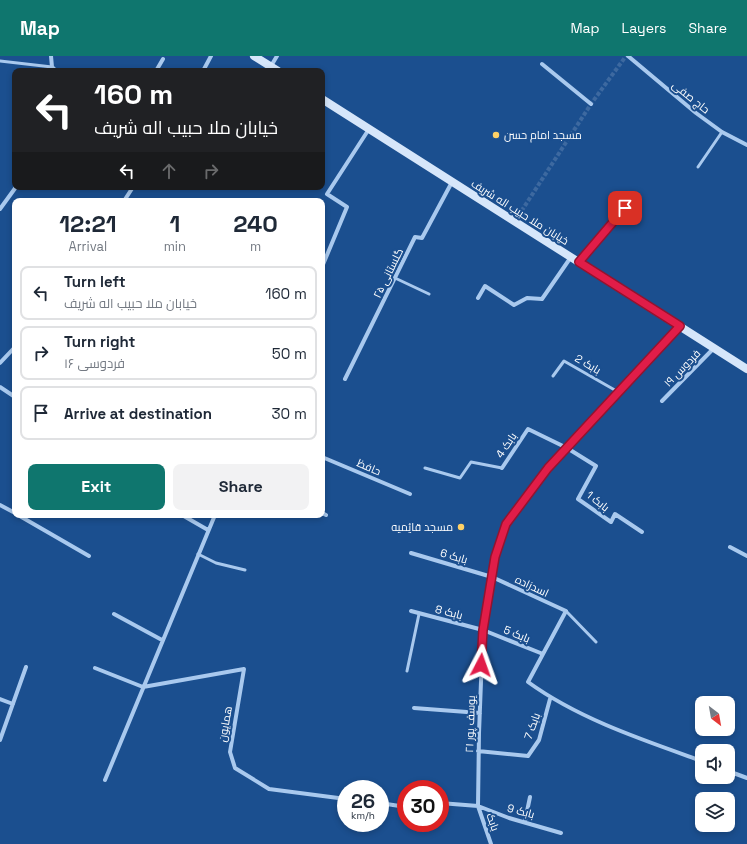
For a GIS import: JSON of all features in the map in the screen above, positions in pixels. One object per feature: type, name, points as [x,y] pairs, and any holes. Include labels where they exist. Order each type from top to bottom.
[{"type":"main road","points":[[254,56],[268,68]]},
{"type":"main road","name":"خیابان ملا حبیب اله شریف","points":[[325,101],[747,369]]},
{"type":"street","points":[[51,56],[52,67]]},
{"type":"street","points":[[205,68],[211,56]]},
{"type":"street","points":[[270,68],[277,56]]},
{"type":"street","name":"حاج صفی","points":[[628,56],[696,113],[722,132],[747,145]]},
{"type":"street","points":[[158,68],[163,58]]},
{"type":"street","points":[[542,64],[591,104]]},
{"type":"street","points":[[325,258],[347,207],[327,194],[369,129]]},
{"type":"street","name":"گلستانی ۲۵","points":[[345,380],[415,237],[422,238],[452,182]]},
{"type":"street","points":[[0,209],[14,190]]},
{"type":"street","points":[[579,262],[625,208]]},
{"type":"street","points":[[478,298],[485,286],[514,305],[527,298],[542,300],[571,257]]},
{"type":"street","name":"یوسف پور ۲۱","points":[[478,806],[478,751],[483,630],[497,546],[506,524],[548,468],[620,393],[680,326]]},
{"type":"street","name":"فردوس ۱۹","points":[[662,401],[714,348]]},
{"type":"street","points":[[0,363],[12,350]]},
{"type":"street","points":[[0,387],[12,395]]},
{"type":"street","name":"بابک 4","points":[[502,468],[528,429],[567,448]]},
{"type":"street","name":"بابک 1","points":[[567,448],[596,466],[578,499],[611,522],[615,514],[642,532]]},
{"type":"street","name":"حافظ","points":[[325,458],[410,494]]},
{"type":"street","points":[[0,505],[12,511]]},
{"type":"street","points":[[23,518],[89,556]]},
{"type":"street","points":[[187,518],[208,530]]},
{"type":"street","points":[[105,780],[214,518]]},
{"type":"street","points":[[730,547],[747,556]]},
{"type":"street","name":"بابک 6","points":[[411,553],[492,577]]},
{"type":"street","name":"اسدزاده","points":[[492,577],[566,611]]},
{"type":"street","name":"بابک 8","points":[[411,611],[483,630]]},
{"type":"street","points":[[566,611],[528,682],[550,699],[629,735],[695,759]]},
{"type":"street","points":[[114,614],[162,640]]},
{"type":"street","name":"بابک 5","points":[[483,630],[543,654]]},
{"type":"street","points":[[0,740],[26,667]]},
{"type":"street","points":[[95,668],[143,687]]},
{"type":"street","name":"همایون","points":[[143,687],[244,669],[230,752],[235,768],[269,789],[337,798]]},
{"type":"street","points":[[0,699],[13,704]]},
{"type":"street","name":"بابک 7","points":[[478,751],[528,756],[539,740],[550,699]]},
{"type":"street","points":[[414,708],[480,713]]},
{"type":"street","points":[[735,774],[747,778]]},
{"type":"street","points":[[525,821],[530,797]]},
{"type":"street","points":[[449,804],[478,806]]},
{"type":"street","name":"بابک 9","points":[[478,806],[560,832]]},
{"type":"street","name":"بابک","points":[[478,806],[491,844]]},
{"type":"lane","points":[[0,61],[52,67]]},
{"type":"lane","points":[[698,167],[722,132]]},
{"type":"lane","points":[[395,278],[428,294]]},
{"type":"lane","name":"بابک 2","points":[[553,376],[564,361],[620,393]]},
{"type":"lane","points":[[425,468],[460,478],[471,462],[502,468]]},
{"type":"lane","points":[[198,554],[216,563],[246,570]]},
{"type":"lane","points":[[566,611],[596,642]]},
{"type":"lane","points":[[407,671],[419,614]]},
{"type":"tunnel","points":[[515,221],[591,104],[626,56]]},
{"type":"place","name":"مسجد امام حسن","points":[[496,135]]},
{"type":"place","name":"مسجد قایٔمیه","points":[[461,527]]},
{"type":"route","points":[[481,665],[483,630],[495,557],[497,546],[506,524],[548,468],[620,393],[680,326],[579,262],[625,208]]}]
